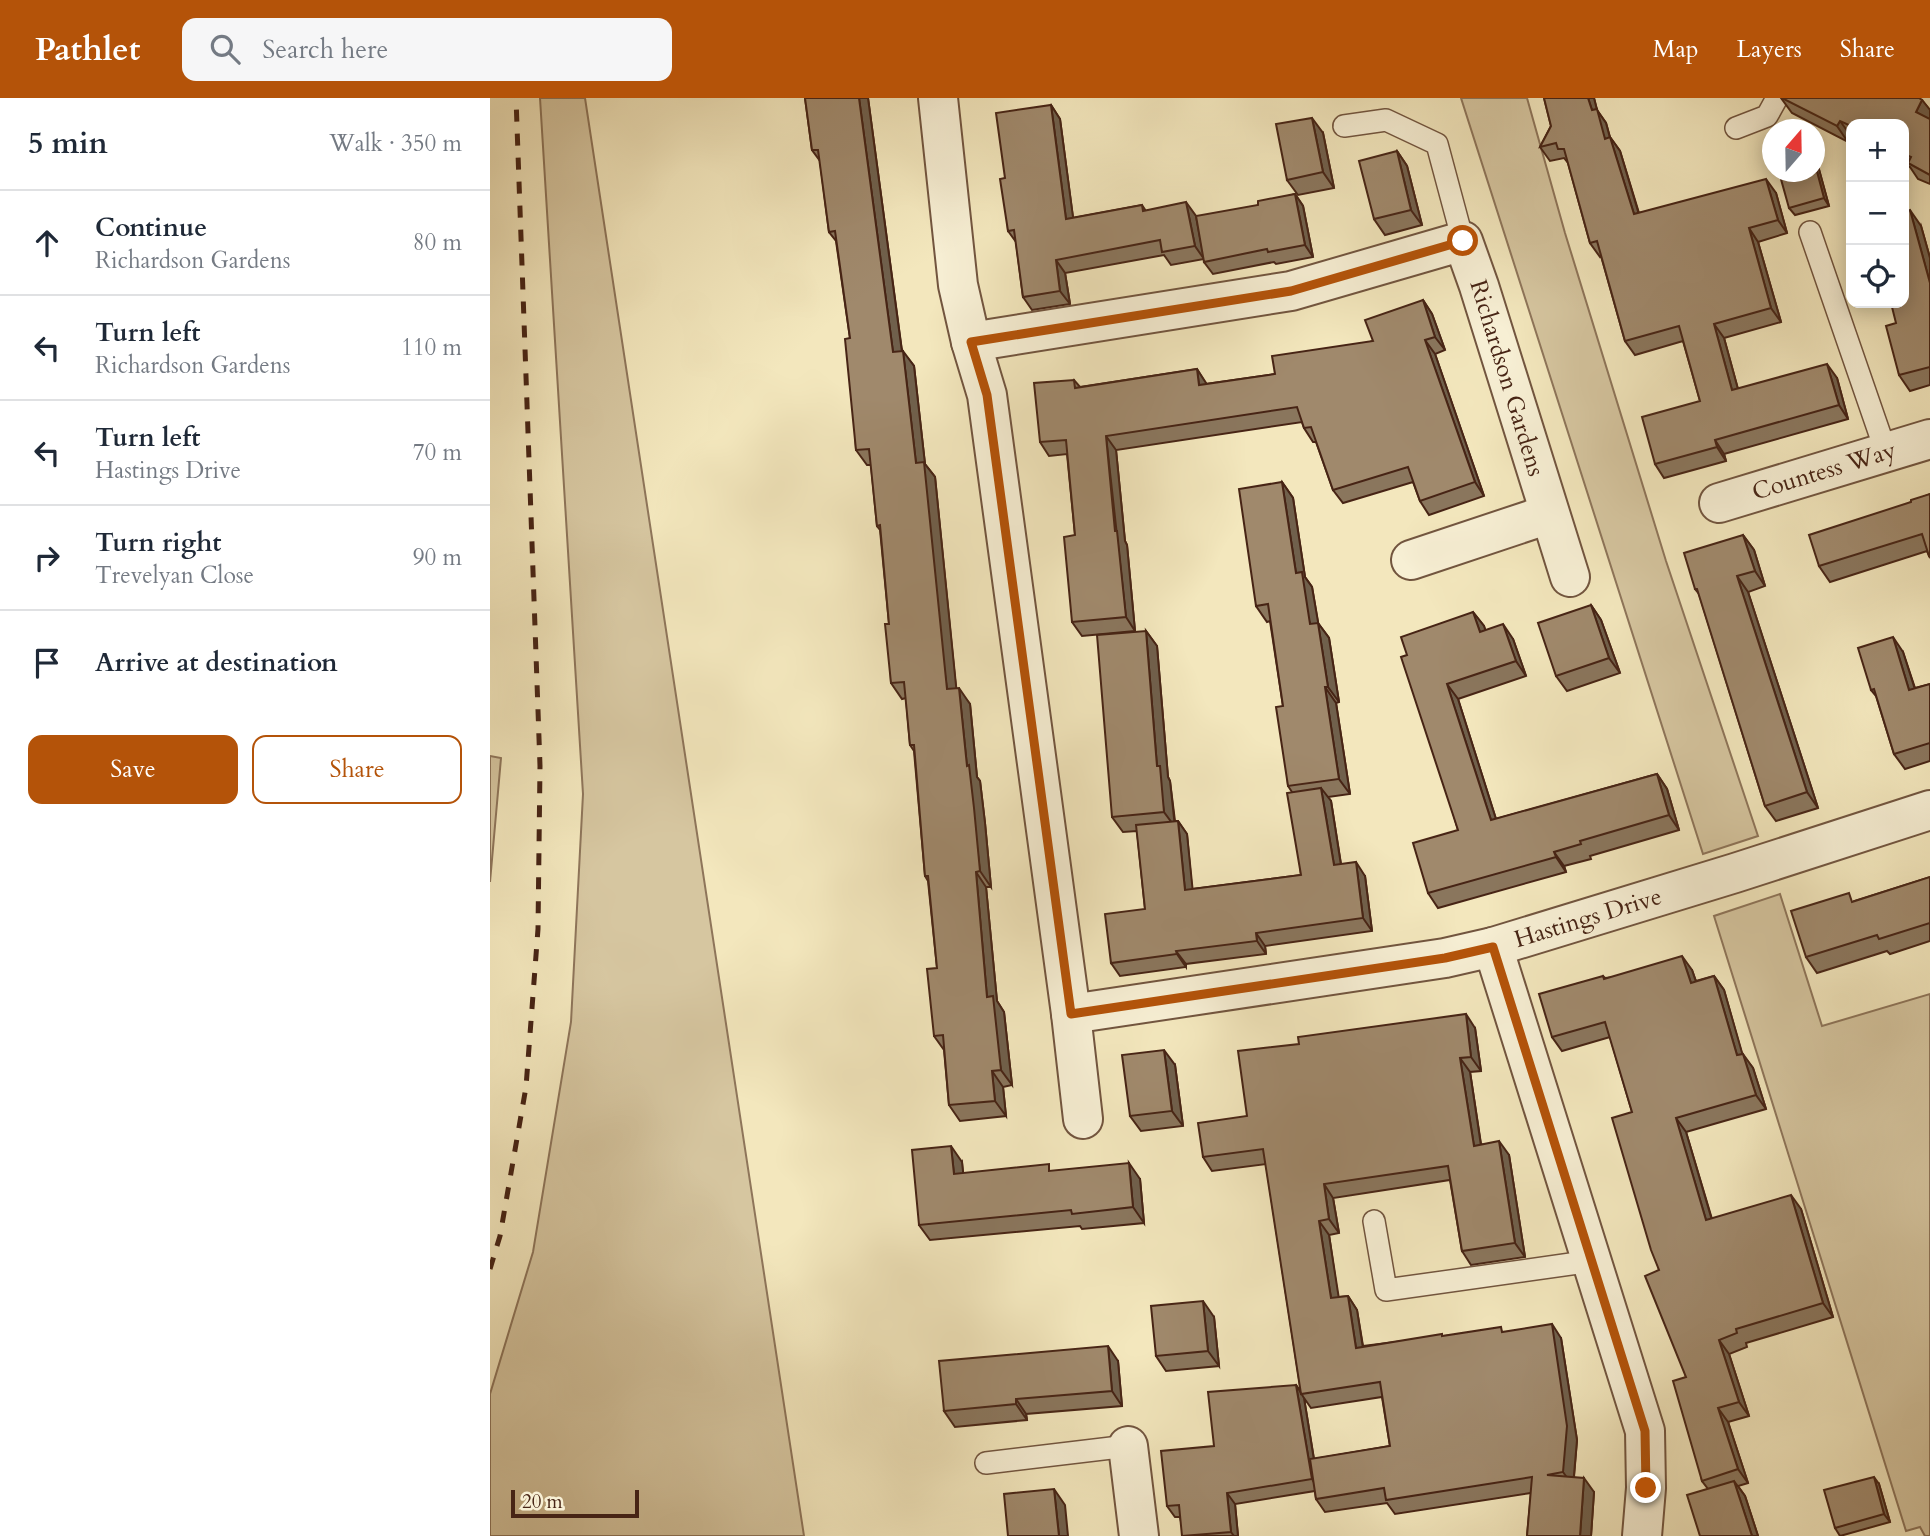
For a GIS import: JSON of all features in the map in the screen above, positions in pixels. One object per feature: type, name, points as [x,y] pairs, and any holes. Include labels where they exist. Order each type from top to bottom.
[{"type":"street","points":[[938,98],[958,285],[987,395],[1083,1119]]},
{"type":"street","points":[[971,342],[1291,291],[1463,241]]},
{"type":"street","name":"Richardson Gardens","points":[[1463,241],[1570,577]]},
{"type":"street","name":"Countess Way","points":[[1719,503],[1930,439]]},
{"type":"street","points":[[1411,560],[1549,513]]},
{"type":"street","name":"Hastings Drive","points":[[1071,1014],[1445,958],[1493,947],[1930,810]]},
{"type":"street","points":[[1493,947],[1645,1431],[1646,1488],[1642,1536]]},
{"type":"street","points":[[1128,1446],[1139,1536]]},
{"type":"lane","points":[[1736,128],[1768,116],[1777,98]]},
{"type":"lane","points":[[1344,126],[1386,120],[1437,144],[1463,241]]},
{"type":"lane","points":[[1810,232],[1886,452]]},
{"type":"lane","points":[[1374,1222],[1386,1290],[1592,1261]]},
{"type":"lane","points":[[986,1463],[1128,1446]]},
{"type":"shaded area","points":[[540,98],[585,98],[804,1536],[490,1536],[490,1394],[533,1252],[571,1022],[583,794]]},
{"type":"shaded area","points":[[1461,98],[1527,98],[1565,233],[1666,561],[1758,836],[1703,854]]},
{"type":"shaded area","points":[[490,756],[501,758],[490,882]]},
{"type":"shaded area","points":[[1780,894],[1822,1026],[1930,994],[1930,1536],[1925,1536],[1920,1527],[1906,1531],[1714,916]]},
{"type":"building","points":[[805,98],[859,98],[893,352],[903,351],[916,463],[924,462],[947,689],[959,688],[980,871],[976,872],[987,997],[993,996],[1001,1070],[992,1071],[995,1101],[949,1105],[943,1035],[934,1036],[927,969],[937,968],[928,876],[925,876],[914,745],[910,745],[904,682],[891,683],[885,624],[889,624],[880,525],[877,526],[869,449],[856,450],[845,339],[850,338],[835,231],[829,232],[818,150],[812,150]]},
{"type":"building","points":[[1544,98],[1588,98],[1592,110],[1597,109],[1605,139],[1610,137],[1634,214],[1762,180],[1767,182],[1778,220],[1749,228],[1771,308],[1714,324],[1732,390],[1827,364],[1839,405],[1715,440],[1717,447],[1655,464],[1642,417],[1700,401],[1679,326],[1625,341],[1597,241],[1590,243],[1564,149],[1558,149],[1556,143],[1540,147],[1551,126]]},
{"type":"building","points":[[1782,98],[1919,98],[1922,100],[1916,112],[1930,119],[1930,175],[1909,164],[1909,119],[1846,119],[1846,124],[1840,121],[1837,126]]},
{"type":"building","points":[[1051,105],[1066,219],[1142,205],[1143,211],[1186,202],[1195,246],[1162,252],[1160,240],[1056,260],[1060,291],[1023,297],[1014,230],[1008,231],[1000,179],[1005,178],[996,113]]},
{"type":"building","points":[[1312,118],[1323,172],[1287,180],[1276,124]]},
{"type":"building","points":[[1397,151],[1411,210],[1374,219],[1359,161]]},
{"type":"building","points":[[1782,182],[1820,182],[1824,198],[1789,208]]},
{"type":"building","points":[[1295,194],[1305,245],[1268,252],[1267,249],[1204,262],[1196,216],[1258,205],[1258,201]]},
{"type":"building","points":[[1909,210],[1930,283],[1930,367],[1899,375],[1886,326],[1896,323],[1892,308],[1909,308]]},
{"type":"building","points":[[1423,300],[1435,337],[1425,340],[1475,482],[1420,501],[1408,467],[1333,490],[1311,427],[1304,428],[1297,407],[1106,436],[1126,617],[1072,622],[1064,537],[1075,535],[1066,440],[1040,442],[1034,383],[1074,380],[1075,388],[1197,369],[1199,385],[1275,374],[1272,356],[1373,341],[1365,320]]},
{"type":"building","points":[[1282,482],[1296,573],[1302,572],[1310,624],[1318,623],[1339,779],[1288,786],[1276,707],[1283,706],[1268,604],[1256,606],[1239,489]]},
{"type":"building","points":[[1930,494],[1930,556],[1922,534],[1819,566],[1809,535]]},
{"type":"building","points":[[1743,535],[1755,571],[1737,576],[1807,792],[1765,806],[1684,553]]},
{"type":"building","points":[[1591,605],[1609,658],[1556,676],[1538,623]]},
{"type":"building","points":[[1473,612],[1480,632],[1503,624],[1516,661],[1447,684],[1491,820],[1657,774],[1669,815],[1580,841],[1581,844],[1554,852],[1556,857],[1428,893],[1413,843],[1458,830],[1401,657],[1407,655],[1401,637]]},
{"type":"building","points":[[1146,631],[1157,766],[1160,766],[1164,812],[1112,817],[1097,635]]},
{"type":"building","points":[[1893,637],[1909,690],[1930,684],[1930,743],[1894,754],[1858,648]]},
{"type":"building","points":[[1321,788],[1334,865],[1356,862],[1363,918],[1256,933],[1257,941],[1176,951],[1177,954],[1111,963],[1105,914],[1145,909],[1136,825],[1178,821],[1185,890],[1301,875],[1287,793]]},
{"type":"building","points":[[1930,877],[1930,923],[1879,939],[1877,935],[1806,957],[1791,911],[1849,893],[1852,902]]},
{"type":"building","points":[[1682,956],[1691,983],[1714,976],[1737,1055],[1743,1054],[1756,1095],[1676,1118],[1706,1220],[1791,1195],[1823,1303],[1736,1329],[1737,1333],[1719,1340],[1739,1402],[1718,1408],[1738,1469],[1702,1481],[1673,1381],[1686,1377],[1645,1276],[1659,1270],[1612,1118],[1632,1112],[1605,1022],[1552,1037],[1539,994],[1603,976],[1604,979]]},
{"type":"building","points":[[1466,1014],[1471,1057],[1460,1058],[1474,1146],[1499,1141],[1515,1243],[1462,1251],[1448,1166],[1324,1184],[1329,1219],[1319,1221],[1331,1298],[1348,1296],[1356,1348],[1442,1334],[1501,1327],[1502,1332],[1552,1324],[1567,1426],[1563,1472],[1547,1475],[1584,1478],[1580,1536],[1527,1536],[1532,1477],[1386,1500],[1384,1488],[1316,1499],[1310,1459],[1390,1446],[1380,1382],[1301,1394],[1263,1149],[1203,1157],[1198,1123],[1247,1116],[1238,1051],[1299,1044],[1298,1037]]},
{"type":"building","points":[[1164,1050],[1172,1111],[1130,1116],[1122,1055]]},
{"type":"building","points":[[951,1146],[954,1174],[1049,1164],[1049,1171],[1129,1163],[1133,1207],[1072,1214],[1071,1210],[919,1225],[912,1150]]},
{"type":"building","points":[[1203,1301],[1208,1351],[1156,1356],[1151,1306]]},
{"type":"building","points":[[1108,1346],[1112,1391],[1016,1399],[1016,1404],[944,1411],[939,1361]]},
{"type":"building","points":[[1296,1385],[1312,1479],[1227,1493],[1231,1532],[1182,1536],[1179,1505],[1167,1506],[1161,1451],[1214,1446],[1208,1392]]},
{"type":"building","points":[[1874,1477],[1884,1514],[1835,1528],[1824,1490]]},
{"type":"building","points":[[1734,1481],[1752,1536],[1700,1536],[1687,1495]]},
{"type":"building","points":[[1054,1489],[1059,1536],[1008,1536],[1004,1494]]},
{"type":"railway","points":[[490,1269],[500,1236],[526,1087],[538,929],[540,766],[516,98]]},
{"type":"route","points":[[1463,241],[1291,291],[971,342],[987,395],[1071,1014],[1445,958],[1493,947],[1645,1431],[1646,1488]]}]
